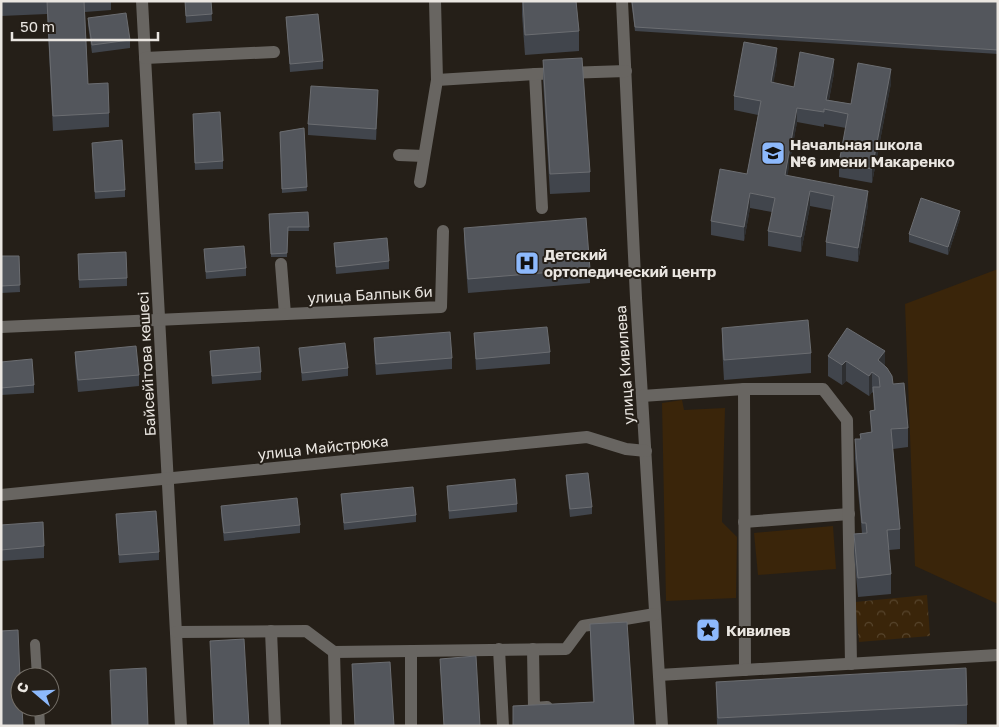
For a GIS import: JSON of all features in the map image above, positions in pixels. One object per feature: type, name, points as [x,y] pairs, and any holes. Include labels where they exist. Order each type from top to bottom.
[{"type":"street","name":"Байсейітова көшесі","points":[[142,1],[182,726]]},
{"type":"street","points":[[420,182],[437,80],[434,1]]},
{"type":"street","name":"улица Кивилева","points":[[622,1],[642,396],[662,726]]},
{"type":"street","points":[[145,58],[274,52]]},
{"type":"street","points":[[437,80],[626,71]]},
{"type":"street","points":[[535,74],[542,208]]},
{"type":"street","points":[[399,155],[424,156]]},
{"type":"street","name":"улица Балпык би","points":[[1,327],[441,307],[443,231]]},
{"type":"street","points":[[281,264],[285,314]]},
{"type":"street","points":[[642,396],[744,389],[823,389],[847,420],[851,664]]},
{"type":"street","points":[[744,389],[745,670]]},
{"type":"street","name":"улица Майстрюка","points":[[1,494],[586,437],[626,449],[646,451]]},
{"type":"street","points":[[744,522],[849,514]]},
{"type":"street","points":[[176,632],[306,630],[334,652],[566,649],[583,626],[655,614]]},
{"type":"street","points":[[271,631],[276,726]]},
{"type":"street","points":[[499,649],[503,726]]},
{"type":"street","points":[[534,649],[534,708],[563,705]]},
{"type":"street","points":[[411,650],[411,726]]},
{"type":"street","points":[[334,652],[336,726]]},
{"type":"street","points":[[659,675],[998,655]]},
{"type":"lane","points":[[35,644],[36,667]]},
{"type":"green space","points":[[998,269],[998,604],[915,566],[905,304]]},
{"type":"green space","points":[[682,400],[684,410],[725,408],[722,522],[737,537],[736,598],[666,601],[662,403]]},
{"type":"green space","points":[[833,526],[836,569],[758,575],[754,533]]},
{"type":"green space","points":[[927,595],[930,636],[859,642],[855,602]]},
{"type":"building","points":[[47,1],[84,1],[88,84],[108,83],[109,113],[53,116]]},
{"type":"building","points":[[185,1],[211,1],[212,14],[186,16]]},
{"type":"building","points":[[523,1],[576,1],[579,31],[525,35]]},
{"type":"building","points":[[632,1],[998,1],[998,50],[635,27]]},
{"type":"building","points":[[126,13],[130,40],[92,45],[88,18]]},
{"type":"building","points":[[318,14],[323,61],[290,64],[286,17]]},
{"type":"building","name":"Начальная школа №6 имени Макаренко","points":[[744,42],[777,48],[771,82],[794,87],[800,52],[834,59],[826,100],[851,104],[858,63],[891,69],[872,169],[839,163],[848,114],[824,109],[824,112],[797,108],[785,175],[868,191],[858,248],[826,242],[834,196],[810,191],[801,237],[768,231],[775,198],[750,193],[744,227],[711,221],[720,169],[747,174],[761,101],[734,96]]},
{"type":"building","points":[[582,58],[590,172],[550,174],[543,60]]},
{"type":"building","points":[[311,86],[378,90],[376,129],[308,124]]},
{"type":"building","points":[[220,112],[223,161],[195,163],[193,114]]},
{"type":"building","points":[[304,128],[307,187],[282,189],[280,132]]},
{"type":"building","points":[[122,140],[125,190],[95,192],[92,143]]},
{"type":"building","points":[[921,198],[960,211],[948,247],[909,234]]},
{"type":"building","points":[[308,212],[309,227],[288,227],[287,253],[271,254],[269,214]]},
{"type":"building","name":"Детский ортопедический центр","points":[[586,218],[590,269],[468,279],[464,228]]},
{"type":"building","points":[[387,238],[389,261],[336,267],[334,243]]},
{"type":"building","points":[[244,246],[246,268],[206,272],[204,249]]},
{"type":"building","points":[[126,252],[127,278],[79,280],[78,254]]},
{"type":"building","points":[[1,256],[19,256],[20,285],[1,286]]},
{"type":"building","points":[[808,320],[811,353],[724,360],[722,328]]},
{"type":"building","points":[[547,327],[550,352],[476,359],[474,333]]},
{"type":"building","points":[[847,328],[885,351],[878,360],[887,368],[892,376],[893,384],[904,383],[908,428],[891,429],[900,529],[887,530],[891,574],[858,578],[854,534],[867,533],[866,523],[862,523],[855,439],[861,439],[860,434],[872,432],[870,411],[875,410],[873,387],[880,387],[879,377],[872,372],[869,376],[846,361],[842,365],[828,356]]},
{"type":"building","points":[[450,332],[452,358],[376,364],[374,338]]},
{"type":"building","points":[[345,343],[348,368],[302,373],[299,348]]},
{"type":"building","points":[[136,346],[139,375],[78,380],[75,352]]},
{"type":"building","points":[[259,347],[261,372],[212,376],[210,351]]},
{"type":"building","points":[[32,359],[34,385],[1,388],[1,362]]},
{"type":"building","points":[[588,473],[592,507],[570,509],[566,475]]},
{"type":"building","points":[[515,479],[517,504],[449,511],[447,486]]},
{"type":"building","points":[[413,487],[416,515],[344,523],[341,494]]},
{"type":"building","points":[[297,498],[300,525],[224,533],[221,506]]},
{"type":"building","points":[[156,511],[159,552],[119,555],[116,514]]},
{"type":"building","points":[[43,522],[44,546],[1,550],[1,525]]},
{"type":"building","points":[[627,622],[634,726],[513,726],[513,706],[594,702],[590,624]]},
{"type":"building","points":[[18,630],[20,667],[10,667],[10,717],[23,717],[23,726],[1,726],[1,631]]},
{"type":"building","points":[[244,639],[249,726],[214,726],[210,641]]},
{"type":"building","points":[[476,656],[480,726],[444,726],[440,659]]},
{"type":"building","points":[[390,662],[394,726],[355,726],[352,664]]},
{"type":"building","points":[[146,668],[148,726],[112,726],[110,670]]},
{"type":"building","points":[[966,668],[967,705],[718,718],[716,682]]},
{"type":"place","name":"Начальная школа №6 имени Макаренко","points":[[773,153]]},
{"type":"place","name":"Детский ортопедический центр","points":[[527,263]]},
{"type":"place","name":"Кивилев","points":[[708,630]]}]
